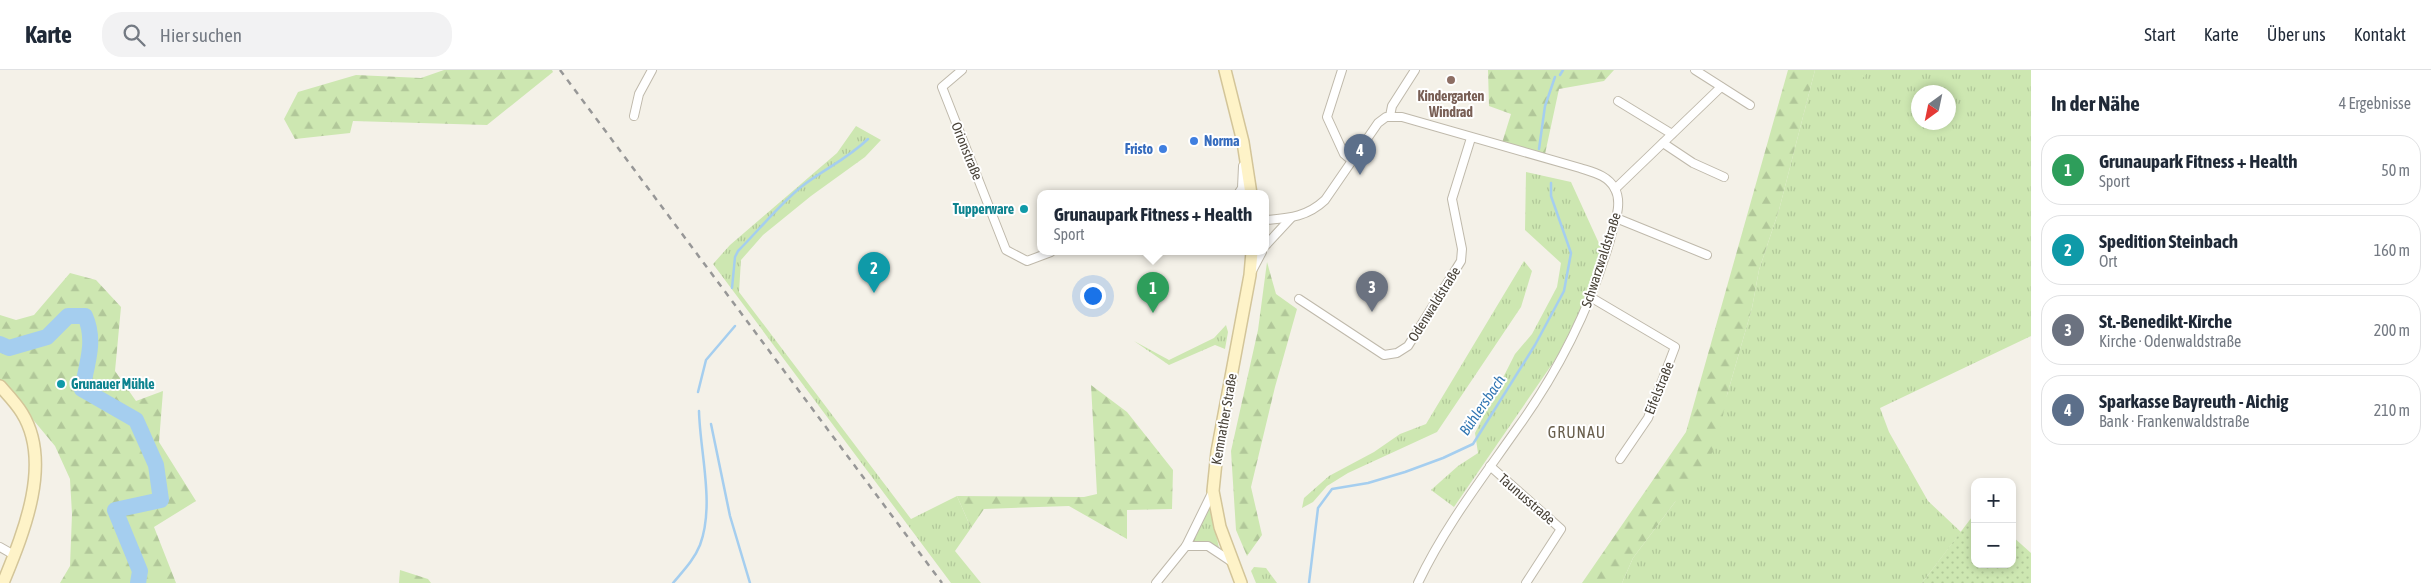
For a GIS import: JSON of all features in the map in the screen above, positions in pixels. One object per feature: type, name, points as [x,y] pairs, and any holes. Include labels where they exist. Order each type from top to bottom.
[{"type":"main road","points":[[1225,70],[1243,142],[1250,190]]},
{"type":"main road","name":"Kemnather Straße","points":[[1241,583],[1220,528],[1213,491],[1217,452],[1250,275],[1252,255]]},
{"type":"main road","points":[[0,386],[23,414],[32,437],[35,472],[28,516],[3,583]]},
{"type":"street","points":[[634,116],[639,94],[652,70]]},
{"type":"street","name":"Orionstraße","points":[[962,70],[942,86],[1006,250],[1027,261],[1043,255]]},
{"type":"street","points":[[1342,70],[1327,117],[1340,145],[1351,160]]},
{"type":"street","points":[[1390,116],[1392,106],[1414,70]]},
{"type":"street","points":[[1695,70],[1750,105]]},
{"type":"street","points":[[1269,220],[1291,218],[1315,209],[1324,200],[1381,119],[1390,116],[1402,117],[1601,175],[1615,189],[1721,87]]},
{"type":"street","points":[[1618,101],[1672,134]]},
{"type":"street","name":"Odenwaldstraße","points":[[1299,299],[1384,355],[1397,353],[1408,346],[1461,261],[1462,249],[1452,199],[1471,138]]},
{"type":"street","points":[[1241,190],[1243,142]]},
{"type":"street","points":[[1663,143],[1693,164],[1724,177]]},
{"type":"street","name":"Schwarzwaldstraße","points":[[1418,583],[1435,546],[1517,429],[1560,362],[1592,298],[1616,218],[1618,203],[1615,189]]},
{"type":"street","points":[[1269,242],[1291,218]]},
{"type":"street","points":[[1616,218],[1707,255]]},
{"type":"street","points":[[1250,275],[1260,255]]},
{"type":"street","name":"Eifelstraße","points":[[1592,298],[1675,347],[1648,418],[1620,459]]},
{"type":"street","name":"Taunusstraße","points":[[1490,466],[1562,529],[1526,583]]},
{"type":"street","points":[[1156,583],[1186,546],[1213,491]]},
{"type":"street","points":[[0,546],[14,555]]},
{"type":"street","points":[[1186,546],[1208,546],[1232,562]]},
{"type":"green space","points":[[444,70],[552,70],[553,72],[487,125],[353,121],[350,133],[295,139],[284,119],[298,92],[356,75],[421,78]]},
{"type":"green space","points":[[1488,70],[1614,70],[1604,81],[1559,89],[1545,154],[1502,143],[1511,114],[1489,106]]},
{"type":"green space","points":[[1788,70],[1815,70],[1779,210],[1759,270],[1752,308],[1727,395],[1718,441],[1703,471],[1675,502],[1633,558],[1622,583],[1582,583],[1686,432]]},
{"type":"green space","points":[[1815,70],[2031,70],[2031,336],[1880,408],[1889,432],[1928,501],[1961,532],[1922,583],[1622,583],[1633,558],[1675,502],[1727,395],[1752,308],[1759,270],[1779,210]]},
{"type":"green space","points":[[1843,70],[1870,70],[1858,83]]},
{"type":"green space","points":[[856,126],[881,140],[865,157],[811,196],[763,235],[741,260],[739,292],[911,519],[957,496],[971,528],[955,551],[981,583],[951,583],[713,264],[730,245],[837,153]]},
{"type":"green space","points":[[1526,172],[1571,182],[1602,250],[1587,298],[1557,357],[1454,507],[1431,490],[1458,466],[1478,453],[1475,433],[1515,354],[1532,334],[1557,287],[1561,263],[1525,230]]},
{"type":"green space","points":[[1524,261],[1532,271],[1521,307],[1437,432],[1348,473],[1327,486],[1313,502],[1302,508],[1304,498],[1329,476],[1374,452],[1400,434],[1426,424]]},
{"type":"green space","points":[[1267,262],[1276,294],[1297,309],[1275,387],[1251,487],[1262,535],[1247,556],[1236,530],[1231,451],[1258,330]]},
{"type":"green space","points":[[70,273],[96,280],[121,307],[115,371],[136,401],[163,391],[159,442],[196,501],[154,527],[176,583],[60,583],[70,566],[72,514],[70,479],[55,446],[0,380],[0,315],[16,320],[34,315]]},
{"type":"green space","points":[[1226,325],[1228,332],[1225,349],[1215,345],[1169,365],[1134,341],[1169,360],[1214,338]]},
{"type":"green space","points":[[1091,385],[1127,412],[1173,470],[1172,509],[1127,510],[1127,539],[1069,506],[984,509],[971,528],[957,496],[1084,497],[1097,494]]},
{"type":"green space","points":[[1209,508],[1211,510],[1220,553],[1190,544]]},
{"type":"green space","points":[[1971,518],[1971,568],[2016,568],[2016,540],[2031,553],[2031,583],[1922,583]]},
{"type":"green space","points":[[1254,567],[1266,568],[1277,583],[1256,583],[1251,571]]},
{"type":"green space","points":[[400,570],[428,579],[431,583],[399,583]]},
{"type":"waterway","name":"Bühlersbach","points":[[1560,75],[1563,70]]},
{"type":"waterway","name":"Bühlersbach","points":[[1539,149],[1545,106],[1555,77]]},
{"type":"waterway","points":[[732,288],[735,257],[738,251],[776,210],[801,187],[868,139]]},
{"type":"waterway","name":"Bühlersbach","points":[[1309,583],[1318,508],[1332,489],[1368,483],[1405,472],[1443,458],[1473,444],[1535,345],[1564,291],[1571,253],[1551,196],[1551,183]]},
{"type":"waterway","points":[[0,344],[9,348],[47,337],[68,316],[85,316],[90,334],[90,343],[82,389],[136,420],[156,465],[161,500],[115,510],[140,571],[138,583]]},
{"type":"waterway","points":[[698,392],[706,360],[735,326]]},
{"type":"waterway","points":[[673,583],[695,556],[704,529],[707,496],[699,411]]},
{"type":"waterway","points":[[711,424],[730,516],[750,583]]},
{"type":"railway","points":[[560,70],[942,583]]},
{"type":"place","name":"Kindergarten Windrad","points":[[1451,80]]},
{"type":"place","name":"Norma","points":[[1194,141]]},
{"type":"place","name":"Fristo","points":[[1163,149]]},
{"type":"place","name":"Sparkasse Bayreuth - Aichig","points":[[1360,175]]},
{"type":"place","name":"Tupperware","points":[[1024,209]]},
{"type":"place","name":"Spedition Steinbach","points":[[874,293]]},
{"type":"place","name":"St.-Benedikt-Kirche","points":[[1372,312]]},
{"type":"place","name":"Grunaupark Fitness + Health","points":[[1153,313]]},
{"type":"place","name":"Grunauer Mühle","points":[[61,384]]},
{"type":"district","name":"GRUNAU","points":[[1577,432]]}]
